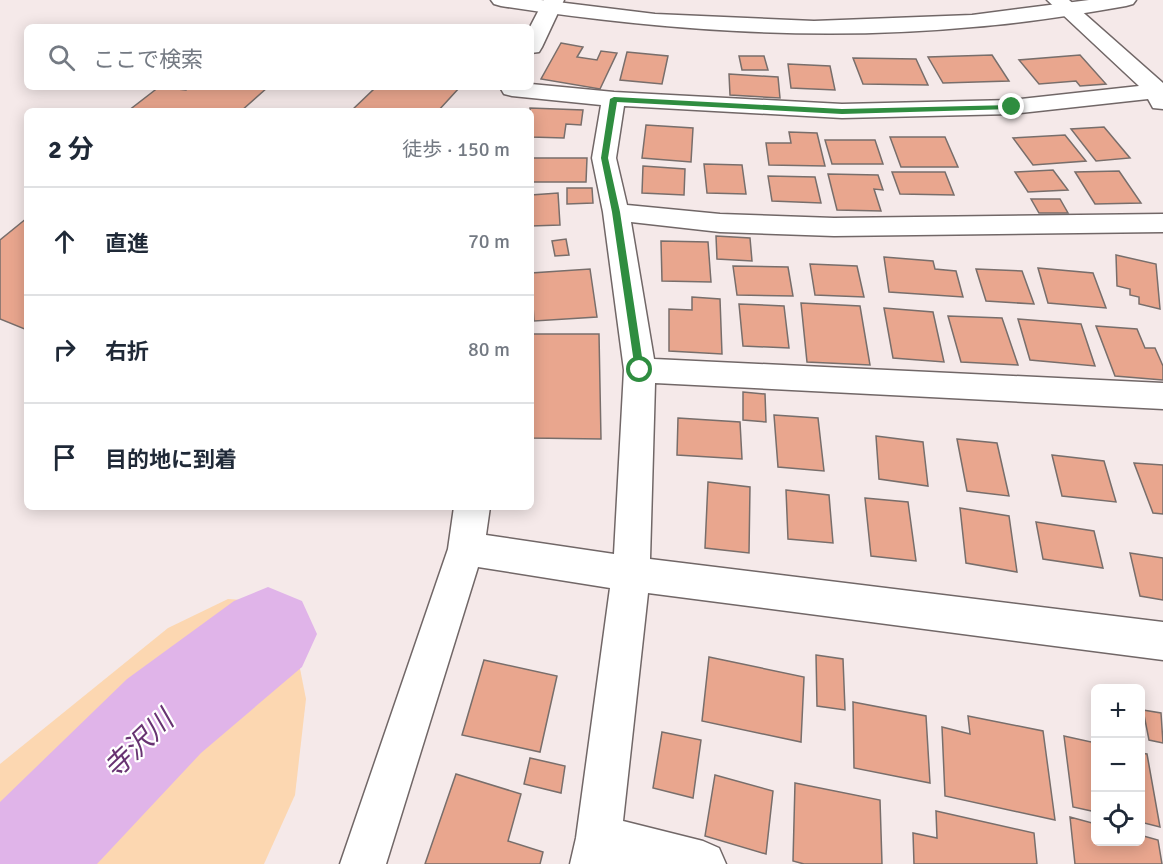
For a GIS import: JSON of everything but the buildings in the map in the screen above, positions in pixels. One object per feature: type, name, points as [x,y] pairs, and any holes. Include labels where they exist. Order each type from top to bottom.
[{"type":"street","points":[[501,0],[551,4],[706,24],[863,28],[1004,20],[1064,5],[1126,0]]},
{"type":"street","points":[[534,41],[551,4]]},
{"type":"street","points":[[1064,5],[1161,97]]},
{"type":"street","points":[[511,96],[842,111],[1012,107],[1161,97]]},
{"type":"street","points":[[614,99],[604,158],[616,212],[640,370],[631,574],[596,851],[703,864]]},
{"type":"street","points":[[616,212],[720,223],[834,227],[1163,223]]},
{"type":"street","points":[[640,370],[1163,396]]},
{"type":"street","points":[[363,864],[466,549],[472,510]]},
{"type":"street","points":[[466,549],[631,574],[1163,641]]},
{"type":"shaded area","points":[[228,599],[268,602],[290,618],[306,699],[295,795],[264,864],[0,864],[0,764],[168,628]]},
{"type":"waterway","name":"寺沢川","points":[[18,864],[164,716],[268,634]]},
{"type":"route","points":[[640,370],[616,212],[604,158],[614,99],[728,107],[842,111],[1012,107]]}]
